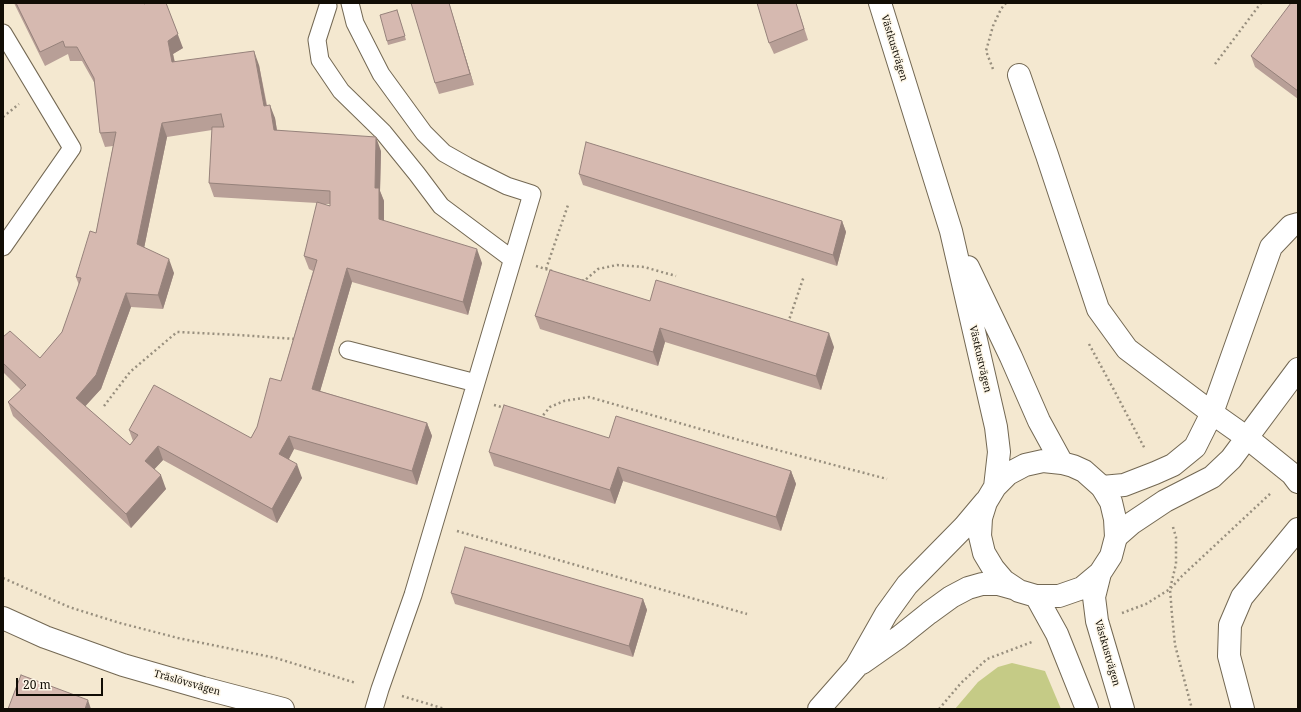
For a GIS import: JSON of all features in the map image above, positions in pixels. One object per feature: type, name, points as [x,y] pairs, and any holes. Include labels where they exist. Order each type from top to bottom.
[{"type":"street","name":"Västkustvägen","points":[[880,3],[951,231],[996,427],[999,452],[990,494]]},
{"type":"street","points":[[1019,75],[1098,309],[1127,349],[1246,437],[1292,474],[1298,482]]},
{"type":"street","points":[[1102,487],[1124,485],[1173,465],[1195,447],[1212,413],[1271,247],[1291,226],[1298,224]]},
{"type":"street","name":"Västkustvägen","points":[[951,231],[1011,356],[1039,421],[1062,463]]},
{"type":"street","points":[[1116,537],[1132,523],[1165,501],[1212,477],[1230,459],[1298,369]]},
{"type":"street","points":[[819,709],[856,668],[951,597],[968,588],[982,584],[998,584],[1028,593],[1060,596],[1082,588],[1100,573],[1111,556],[1116,537],[1115,519],[1110,502],[1102,487],[1084,471],[1062,463],[1043,461],[1025,465],[1008,474],[964,527],[907,585],[886,614],[856,668]]},
{"type":"street","points":[[990,494],[981,518],[980,536],[984,553],[993,568],[1004,581],[1028,593],[1057,634],[1087,709]]},
{"type":"street","points":[[1243,709],[1229,656],[1230,625],[1242,597],[1298,530]]},
{"type":"street","name":"Västkustvägen","points":[[1100,573],[1094,597],[1097,621],[1123,709]]},
{"type":"street","name":"Träslövsvägen","points":[[3,618],[45,637],[123,664],[203,688],[283,709]]},
{"type":"lane","points":[[350,3],[355,23],[381,74],[424,133],[444,153],[507,186],[532,194],[413,595],[374,709]]},
{"type":"lane","points":[[328,6],[316,40],[320,60],[341,91],[383,132],[441,206],[512,259]]},
{"type":"lane","points":[[3,33],[72,148],[3,247]]},
{"type":"lane","points":[[348,350],[473,390]]},
{"type":"path","points":[[1215,64],[1261,3]]},
{"type":"path","points":[[546,269],[568,205]]},
{"type":"path","points":[[512,259],[554,272]]},
{"type":"path","points":[[577,279],[584,281],[598,269],[617,266],[644,267],[676,276]]},
{"type":"path","points":[[788,326],[804,276]]},
{"type":"path","points":[[104,406],[130,372],[177,332],[302,340]]},
{"type":"path","points":[[473,390],[506,409]]},
{"type":"path","points":[[534,417],[541,419],[550,408],[564,401],[589,397],[721,435],[887,479]]},
{"type":"path","points":[[434,524],[747,614]]},
{"type":"path","points":[[3,578],[69,607],[120,623],[178,638],[276,658],[445,709]]},
{"type":"green space","points":[[1012,663],[1045,671],[1061,709],[955,709],[978,682],[998,667]]},
{"type":"building","points":[[16,3],[166,3],[178,34],[168,41],[172,62],[254,51],[264,106],[270,105],[274,130],[376,137],[375,188],[379,188],[379,219],[477,249],[463,302],[347,268],[312,389],[427,423],[412,471],[289,436],[279,454],[297,464],[272,509],[158,446],[145,461],[161,475],[126,514],[8,402],[26,385],[3,363],[3,337],[10,331],[40,358],[62,332],[81,278],[76,277],[90,231],[96,233],[116,132],[100,133],[94,78],[77,47],[65,47],[63,41],[40,52]],"holes":[[[221,114],[224,127],[212,127],[209,183],[330,191],[330,206],[317,202],[304,256],[317,260],[281,381],[270,378],[257,427],[251,438],[154,385],[129,430],[138,435],[130,445],[76,398],[96,375],[126,293],[158,295],[169,259],[137,244],[162,123]]]},
{"type":"building","points":[[411,3],[449,3],[470,74],[435,83]]},
{"type":"building","points":[[757,3],[796,3],[804,29],[769,43]]},
{"type":"building","points":[[1291,3],[1298,3],[1298,91],[1251,56]]},
{"type":"building","points":[[397,10],[405,36],[387,41],[380,15]]},
{"type":"building","points":[[586,142],[842,221],[833,255],[579,174]]},
{"type":"building","points":[[550,270],[650,301],[656,280],[829,333],[816,376],[660,328],[653,352],[535,316]]},
{"type":"building","points":[[504,405],[609,438],[616,416],[791,471],[776,517],[618,467],[610,490],[489,452]]},
{"type":"building","points":[[465,547],[643,599],[629,646],[451,593]]},
{"type":"building","points":[[21,675],[88,700],[85,709],[8,709]]}]
